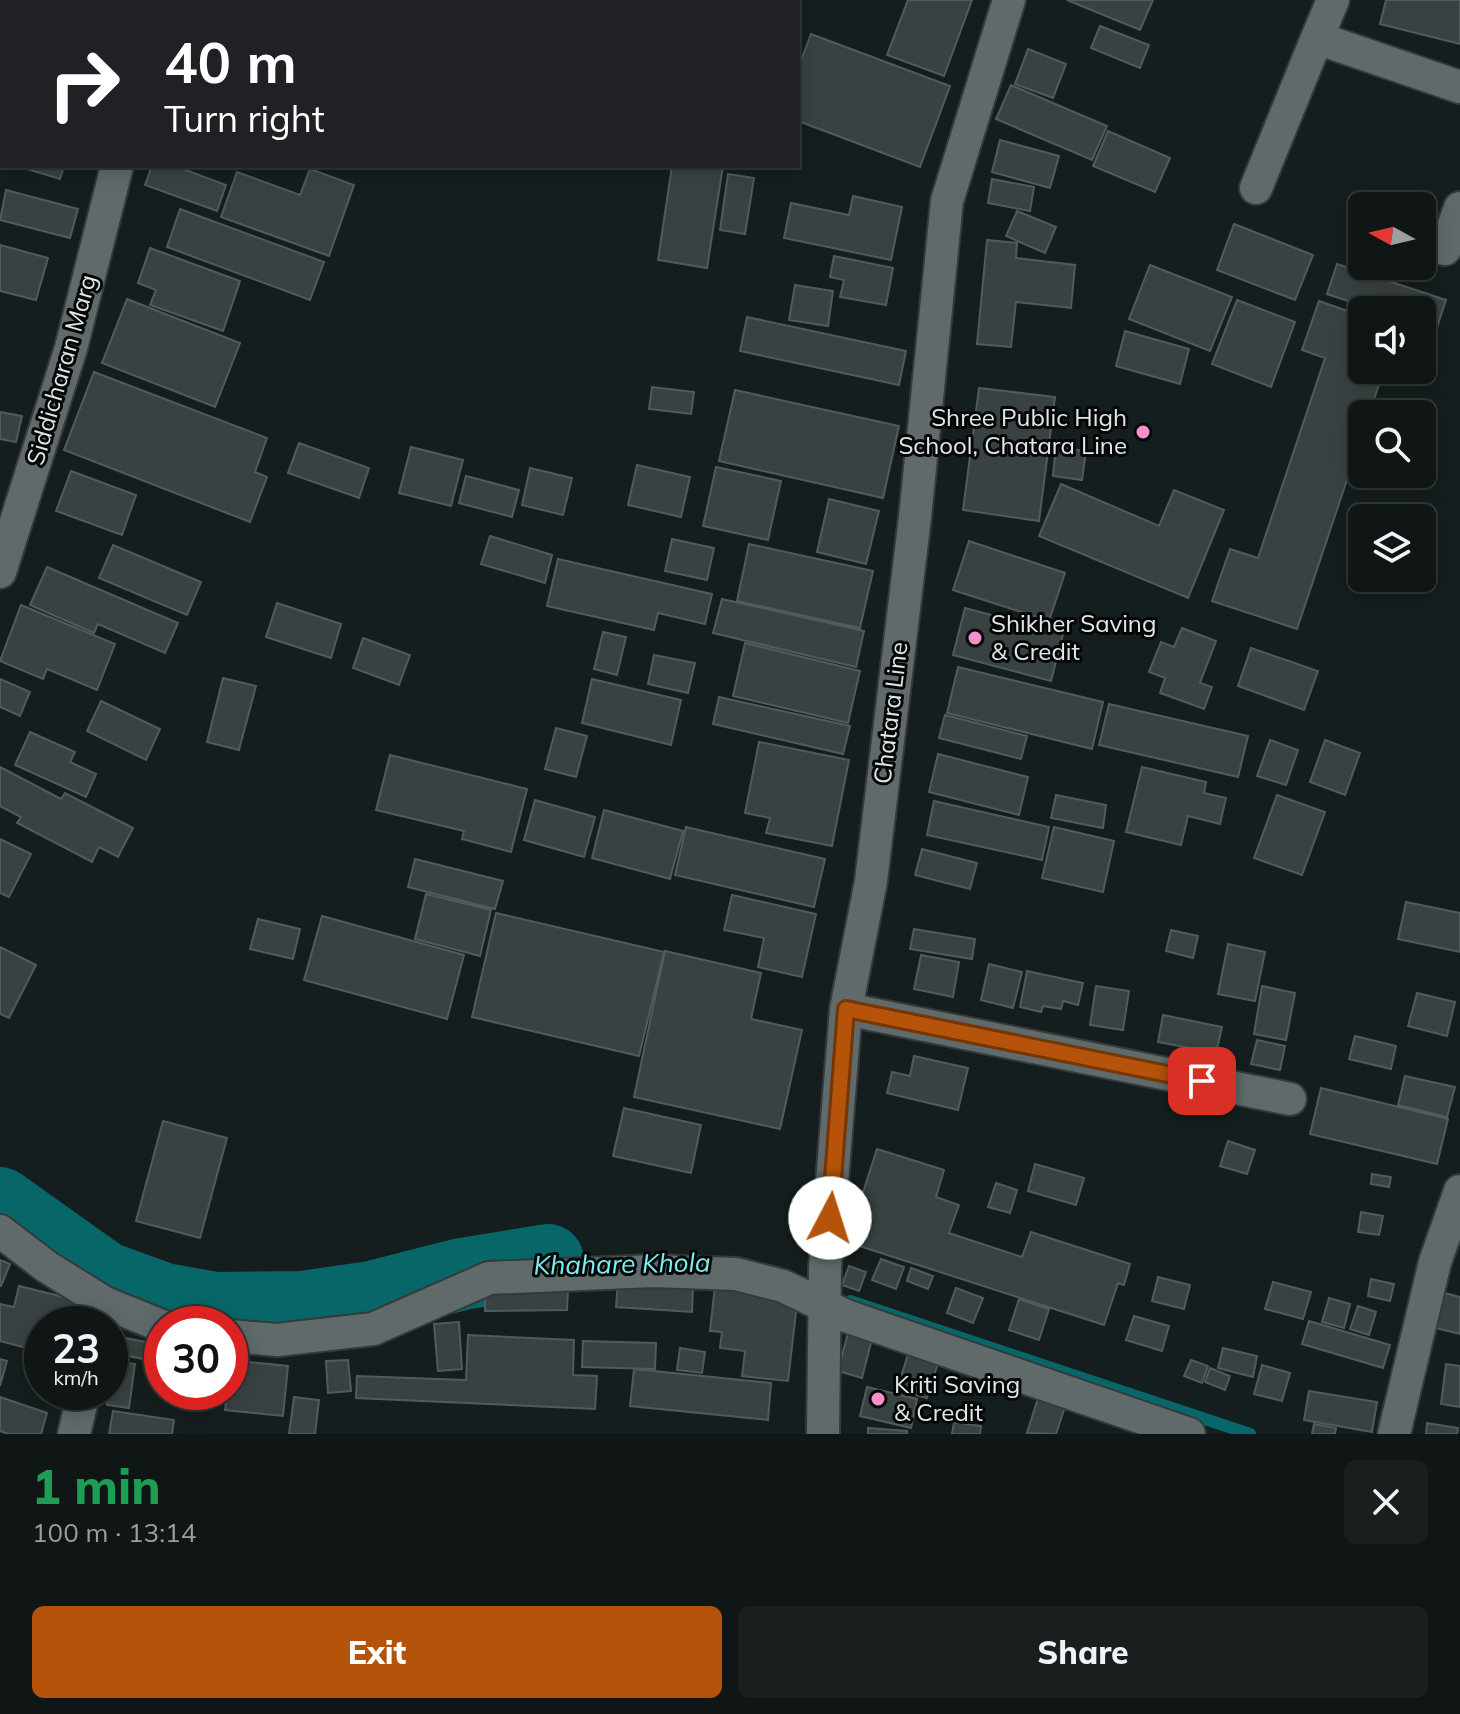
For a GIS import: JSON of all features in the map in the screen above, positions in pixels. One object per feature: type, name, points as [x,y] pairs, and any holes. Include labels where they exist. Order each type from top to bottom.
[{"type":"street","name":"Chatara Line","points":[[823,1434],[825,1268],[846,1009],[873,866],[915,517],[947,201],[1009,0]]},
{"type":"street","points":[[1256,188],[1333,0]]},
{"type":"street","points":[[1317,38],[1460,87]]},
{"type":"street","name":"Siddicharan Marg","points":[[0,572],[71,348],[116,168]]},
{"type":"street","points":[[1445,249],[1460,208]]},
{"type":"street","points":[[846,1009],[1290,1099]]},
{"type":"street","points":[[1394,1434],[1435,1262],[1460,1191]]},
{"type":"street","points":[[0,1231],[93,1306]]},
{"type":"street","points":[[248,1338],[277,1340],[373,1329],[489,1278],[653,1271],[736,1274],[783,1286],[903,1337],[1189,1434]]},
{"type":"street","points":[[74,1434],[80,1410]]},
{"type":"building","points":[[908,0],[972,0],[944,76],[887,55]]},
{"type":"building","points":[[1067,0],[1153,0],[1140,30]]},
{"type":"building","points":[[1386,0],[1460,0],[1460,44],[1380,24]]},
{"type":"building","points":[[1100,26],[1149,45],[1140,68],[1091,48]]},
{"type":"building","points":[[811,34],[950,86],[920,167],[800,122],[800,64]]},
{"type":"building","points":[[1028,49],[1066,64],[1053,98],[1015,84]]},
{"type":"building","points":[[1011,85],[1107,126],[1092,160],[996,119]]},
{"type":"building","points":[[1108,131],[1170,158],[1155,192],[1093,166]]},
{"type":"building","points":[[1000,140],[1059,156],[1050,188],[992,172]]},
{"type":"building","points":[[24,168],[63,168],[60,179]]},
{"type":"building","points":[[151,168],[180,168],[226,185],[217,211],[145,185]]},
{"type":"building","points":[[672,168],[723,168],[707,268],[658,260]]},
{"type":"building","points":[[310,169],[354,185],[329,256],[221,217],[237,172],[300,195]]},
{"type":"building","points":[[728,174],[754,178],[745,234],[720,230]]},
{"type":"building","points":[[992,179],[1034,187],[1030,211],[988,203]]},
{"type":"building","points":[[6,190],[78,209],[70,238],[0,220]]},
{"type":"building","points":[[853,196],[902,207],[891,260],[784,238],[791,203],[849,215]]},
{"type":"building","points":[[180,209],[324,262],[310,300],[167,247]]},
{"type":"building","points":[[1017,211],[1056,227],[1045,253],[1006,236]]},
{"type":"building","points":[[1234,224],[1313,255],[1295,300],[1217,270]]},
{"type":"building","points":[[987,240],[1017,243],[1016,258],[1075,265],[1071,308],[1016,302],[1011,347],[977,344]]},
{"type":"building","points":[[0,245],[48,258],[36,300],[0,291]]},
{"type":"building","points":[[150,248],[240,281],[223,331],[150,305],[156,290],[138,283]]},
{"type":"building","points":[[834,256],[893,268],[886,305],[840,297],[844,280],[830,277]]},
{"type":"building","points":[[1337,264],[1348,268],[1348,280],[1385,280],[1434,296],[1348,296],[1348,301],[1327,294]]},
{"type":"building","points":[[1150,265],[1232,297],[1210,351],[1129,319]]},
{"type":"building","points":[[795,285],[833,291],[828,326],[789,320]]},
{"type":"building","points":[[1436,297],[1446,300],[1436,331]]},
{"type":"building","points":[[127,299],[240,343],[215,407],[102,363]]},
{"type":"building","points":[[1237,300],[1295,322],[1271,387],[1212,364]]},
{"type":"building","points":[[1319,301],[1348,311],[1348,384],[1379,384],[1374,400],[1348,400],[1348,477],[1297,629],[1212,601],[1230,549],[1258,558],[1325,358],[1302,350]]},
{"type":"building","points":[[747,317],[906,351],[899,385],[740,351]]},
{"type":"building","points":[[1125,331],[1189,349],[1180,384],[1116,366]]},
{"type":"building","points":[[94,372],[267,438],[255,472],[267,477],[250,522],[64,450]]},
{"type":"building","points":[[652,387],[694,392],[691,414],[649,409]]},
{"type":"building","points":[[979,388],[1055,397],[1039,521],[963,510]]},
{"type":"building","points":[[735,390],[899,426],[883,498],[719,461]]},
{"type":"building","points":[[0,412],[22,416],[16,442],[0,439]]},
{"type":"building","points":[[299,443],[369,468],[359,498],[288,473]]},
{"type":"building","points":[[411,447],[463,460],[451,506],[399,493]]},
{"type":"building","points":[[1056,447],[1086,451],[1082,480],[1053,476]]},
{"type":"building","points":[[637,465],[690,477],[681,517],[628,505]]},
{"type":"building","points":[[716,467],[781,481],[768,540],[703,526]]},
{"type":"building","points":[[530,468],[572,478],[563,515],[522,505]]},
{"type":"building","points":[[71,471],[136,495],[122,535],[56,511]]},
{"type":"building","points":[[466,476],[519,490],[512,517],[459,503]]},
{"type":"building","points":[[1061,484],[1159,526],[1174,490],[1224,510],[1188,598],[1039,536]]},
{"type":"building","points":[[829,499],[879,511],[866,564],[817,552]]},
{"type":"building","points":[[490,536],[552,555],[545,583],[481,564]]},
{"type":"building","points":[[672,539],[714,548],[707,580],[665,571]]},
{"type":"building","points":[[969,541],[1065,573],[1049,621],[953,590]]},
{"type":"building","points":[[749,544],[873,571],[860,628],[737,601]]},
{"type":"building","points":[[113,545],[201,582],[187,615],[99,578]]},
{"type":"building","points":[[558,559],[712,594],[705,624],[658,613],[654,630],[547,606]]},
{"type":"building","points":[[47,567],[178,623],[165,653],[98,624],[94,633],[30,605]]},
{"type":"building","points":[[722,599],[864,631],[856,667],[713,633]]},
{"type":"building","points":[[277,603],[341,624],[331,658],[266,637]]},
{"type":"building","points":[[21,605],[115,644],[97,690],[47,669],[43,679],[0,661]]},
{"type":"building","points":[[965,608],[1063,634],[1051,681],[953,655]]},
{"type":"building","points":[[1182,628],[1216,641],[1200,683],[1212,687],[1204,709],[1160,693],[1165,678],[1149,672],[1161,642],[1174,647]]},
{"type":"building","points":[[603,632],[626,637],[617,675],[594,669]]},
{"type":"building","points":[[363,638],[410,655],[399,685],[353,668]]},
{"type":"building","points":[[745,643],[860,671],[848,723],[733,696]]},
{"type":"building","points":[[1251,648],[1318,671],[1304,710],[1238,686]]},
{"type":"building","points":[[654,655],[695,663],[688,693],[648,684]]},
{"type":"building","points":[[958,667],[1103,702],[1092,749],[947,713]]},
{"type":"building","points":[[223,678],[256,686],[239,750],[207,742]]},
{"type":"building","points":[[0,679],[30,692],[20,716],[0,707]]},
{"type":"building","points":[[592,679],[681,700],[671,745],[582,723]]},
{"type":"building","points":[[719,697],[850,726],[843,754],[713,724]]},
{"type":"building","points":[[101,701],[160,729],[146,760],[87,731]]},
{"type":"building","points":[[1109,704],[1248,736],[1238,777],[1099,745]]},
{"type":"building","points":[[945,715],[1027,736],[1021,759],[939,738]]},
{"type":"building","points":[[556,728],[587,736],[576,777],[545,769]]},
{"type":"building","points":[[30,732],[75,752],[70,762],[96,774],[86,797],[15,765]]},
{"type":"building","points":[[1270,740],[1298,750],[1286,785],[1257,776]]},
{"type":"building","points":[[1325,740],[1360,753],[1345,795],[1310,782]]},
{"type":"building","points":[[759,742],[849,760],[832,846],[766,833],[770,818],[745,813]]},
{"type":"building","points":[[938,754],[1028,777],[1019,815],[929,792]]},
{"type":"building","points":[[390,755],[527,789],[511,852],[462,839],[464,831],[376,810]]},
{"type":"building","points":[[0,767],[61,799],[65,793],[133,828],[118,857],[99,847],[92,862],[17,823],[21,817],[0,806]]},
{"type":"building","points":[[1142,767],[1206,782],[1204,793],[1226,798],[1220,824],[1188,816],[1181,845],[1126,832]]},
{"type":"building","points":[[1056,795],[1106,805],[1103,828],[1051,818]]},
{"type":"building","points":[[1277,795],[1325,812],[1302,875],[1254,858]]},
{"type":"building","points":[[535,800],[595,817],[584,857],[524,840]]},
{"type":"building","points":[[934,801],[1049,827],[1042,860],[927,835]]},
{"type":"building","points":[[604,810],[683,831],[670,879],[592,858]]},
{"type":"building","points":[[686,827],[825,859],[814,907],[675,875]]},
{"type":"building","points":[[1054,827],[1114,841],[1103,892],[1042,878]]},
{"type":"building","points":[[0,839],[31,854],[9,897],[0,893]]},
{"type":"building","points":[[922,849],[977,863],[970,889],[915,875]]},
{"type":"building","points":[[415,859],[503,881],[495,909],[408,887]]},
{"type":"building","points":[[426,894],[491,910],[480,956],[415,939]]},
{"type":"building","points":[[732,895],[816,914],[802,977],[758,967],[764,938],[724,930]]},
{"type":"building","points":[[1406,902],[1460,913],[1460,952],[1398,939]]},
{"type":"building","points":[[496,913],[664,952],[639,1056],[472,1017]]},
{"type":"building","points":[[322,916],[464,955],[447,1019],[304,980]]},
{"type":"building","points":[[258,919],[300,929],[293,959],[250,949]]},
{"type":"building","points":[[914,929],[975,939],[972,959],[910,949]]},
{"type":"building","points":[[1171,930],[1198,936],[1193,958],[1166,951]]},
{"type":"building","points":[[1228,944],[1265,952],[1255,1001],[1218,994]]},
{"type":"building","points":[[0,947],[36,965],[9,1018],[0,1014]]},
{"type":"building","points":[[665,951],[761,973],[751,1019],[802,1030],[780,1129],[634,1097]]},
{"type":"building","points":[[921,955],[959,962],[953,997],[914,989]]},
{"type":"building","points":[[989,964],[1022,972],[1013,1008],[981,1000]]},
{"type":"building","points":[[1027,971],[1083,983],[1078,1005],[1063,1001],[1061,1009],[1043,1006],[1041,1012],[1020,1007]]},
{"type":"building","points":[[1096,986],[1129,991],[1123,1030],[1090,1025]]},
{"type":"building","points":[[1262,986],[1295,993],[1286,1040],[1254,1034]]},
{"type":"building","points":[[1417,993],[1455,1002],[1447,1036],[1408,1026]]},
{"type":"building","points":[[1163,1015],[1222,1027],[1216,1053],[1158,1042]]},
{"type":"building","points":[[1355,1036],[1396,1046],[1391,1069],[1349,1059]]},
{"type":"building","points":[[1257,1040],[1285,1046],[1280,1070],[1251,1064]]},
{"type":"building","points":[[914,1056],[968,1068],[958,1110],[887,1093],[892,1072],[910,1076]]},
{"type":"building","points":[[1405,1076],[1455,1087],[1447,1117],[1398,1105]]},
{"type":"building","points":[[1321,1088],[1448,1119],[1437,1164],[1310,1134]]},
{"type":"building","points":[[624,1108],[701,1125],[691,1173],[613,1156]]},
{"type":"building","points":[[163,1121],[227,1138],[200,1238],[136,1221]]},
{"type":"building","points":[[1228,1141],[1255,1150],[1247,1174],[1220,1166]]},
{"type":"building","points":[[877,1149],[944,1170],[936,1197],[959,1205],[949,1233],[1022,1257],[1031,1232],[1130,1264],[1124,1285],[1118,1283],[1104,1325],[847,1242]]},
{"type":"building","points":[[1035,1164],[1084,1178],[1076,1205],[1028,1191]]},
{"type":"building","points":[[1372,1174],[1391,1177],[1389,1187],[1371,1184]]},
{"type":"building","points":[[996,1183],[1017,1190],[1010,1213],[988,1207]]},
{"type":"building","points":[[1361,1212],[1383,1216],[1379,1235],[1358,1232]]},
{"type":"building","points":[[881,1259],[904,1267],[896,1289],[872,1280]]},
{"type":"building","points":[[0,1260],[10,1264],[1,1286],[0,1286]]},
{"type":"building","points":[[849,1266],[866,1272],[859,1291],[842,1285]]},
{"type":"building","points":[[911,1268],[933,1276],[928,1289],[907,1281]]},
{"type":"building","points":[[1158,1277],[1190,1285],[1184,1309],[1152,1301]]},
{"type":"building","points":[[1371,1279],[1394,1284],[1390,1301],[1368,1296]]},
{"type":"building","points":[[618,1282],[693,1286],[692,1312],[616,1307]]},
{"type":"building","points":[[1273,1282],[1311,1292],[1303,1319],[1265,1309]]},
{"type":"building","points":[[19,1286],[76,1300],[75,1306],[24,1306],[24,1347],[0,1341],[0,1304],[14,1307]]},
{"type":"building","points":[[715,1286],[798,1295],[788,1381],[742,1376],[745,1351],[720,1348],[722,1332],[710,1331]]},
{"type":"building","points":[[956,1288],[983,1298],[973,1323],[947,1313]]},
{"type":"building","points":[[485,1289],[568,1289],[567,1310],[485,1311]]},
{"type":"building","points":[[1445,1293],[1460,1297],[1460,1334],[1436,1328]]},
{"type":"building","points":[[1329,1298],[1350,1304],[1344,1328],[1322,1322]]},
{"type":"building","points":[[1019,1299],[1049,1309],[1039,1340],[1009,1330]]},
{"type":"building","points":[[1358,1306],[1376,1312],[1369,1335],[1350,1329]]},
{"type":"building","points":[[1134,1316],[1169,1326],[1162,1351],[1126,1340]]},
{"type":"building","points":[[1309,1321],[1390,1345],[1383,1368],[1302,1344]]},
{"type":"building","points":[[459,1322],[462,1369],[438,1371],[434,1324]]},
{"type":"building","points":[[849,1329],[873,1335],[862,1378],[838,1371]]},
{"type":"building","points":[[468,1335],[574,1340],[573,1375],[597,1376],[595,1409],[356,1398],[357,1376],[466,1380]]},
{"type":"building","points":[[128,1339],[144,1342],[144,1359],[128,1356]]},
{"type":"building","points":[[583,1341],[656,1343],[655,1369],[582,1367]]},
{"type":"building","points":[[680,1348],[705,1352],[702,1373],[677,1370]]},
{"type":"building","points":[[1223,1348],[1257,1356],[1253,1377],[1218,1368]]},
{"type":"building","points":[[908,1354],[938,1363],[927,1398],[897,1390]]},
{"type":"building","points":[[0,1359],[7,1361],[0,1386]]},
{"type":"building","points":[[348,1360],[351,1391],[328,1393],[326,1361]]},
{"type":"building","points":[[1191,1360],[1208,1366],[1202,1383],[1184,1376]]},
{"type":"building","points":[[248,1362],[288,1366],[283,1416],[225,1410],[248,1410]]},
{"type":"building","points":[[128,1363],[135,1364],[128,1408]]},
{"type":"building","points":[[1446,1364],[1460,1366],[1460,1407],[1441,1404]]},
{"type":"building","points":[[1262,1365],[1290,1373],[1282,1401],[1254,1394]]},
{"type":"building","points":[[1210,1368],[1230,1376],[1225,1390],[1205,1382]]},
{"type":"building","points":[[634,1369],[771,1383],[768,1420],[630,1406]]},
{"type":"building","points":[[867,1387],[917,1399],[911,1428],[860,1416]]},
{"type":"building","points":[[1309,1391],[1377,1402],[1372,1432],[1304,1420]]},
{"type":"building","points":[[0,1397],[24,1405],[24,1410],[47,1413],[41,1434],[8,1434],[0,1431]]},
{"type":"building","points":[[294,1397],[319,1400],[315,1434],[289,1434]]},
{"type":"building","points":[[1038,1398],[1065,1407],[1056,1434],[1027,1433]]},
{"type":"building","points":[[113,1411],[174,1420],[172,1434],[109,1434]]},
{"type":"building","points":[[954,1422],[981,1426],[980,1434],[952,1434]]},
{"type":"building","points":[[1427,1423],[1458,1428],[1457,1434],[1426,1434]]},
{"type":"building","points":[[1314,1424],[1336,1428],[1335,1434],[1312,1434]]},
{"type":"building","points":[[868,1428],[907,1431],[907,1434],[868,1434]]},
{"type":"waterway","name":"Khahare Khola","points":[[0,1203],[104,1277],[164,1299],[215,1308],[303,1307],[372,1297],[462,1274],[548,1260]]},
{"type":"waterway","name":"Khahare Khola","points":[[850,1301],[1250,1434]]},
{"type":"place","name":"Shree Public High School, Chatara Line","points":[[1143,432]]},
{"type":"place","name":"Shikher Saving & Credit","points":[[975,638]]},
{"type":"place","name":"Kriti Saving & Credit","points":[[878,1399]]},
{"type":"route","points":[[830,1218],[846,1009],[1202,1081]]}]
